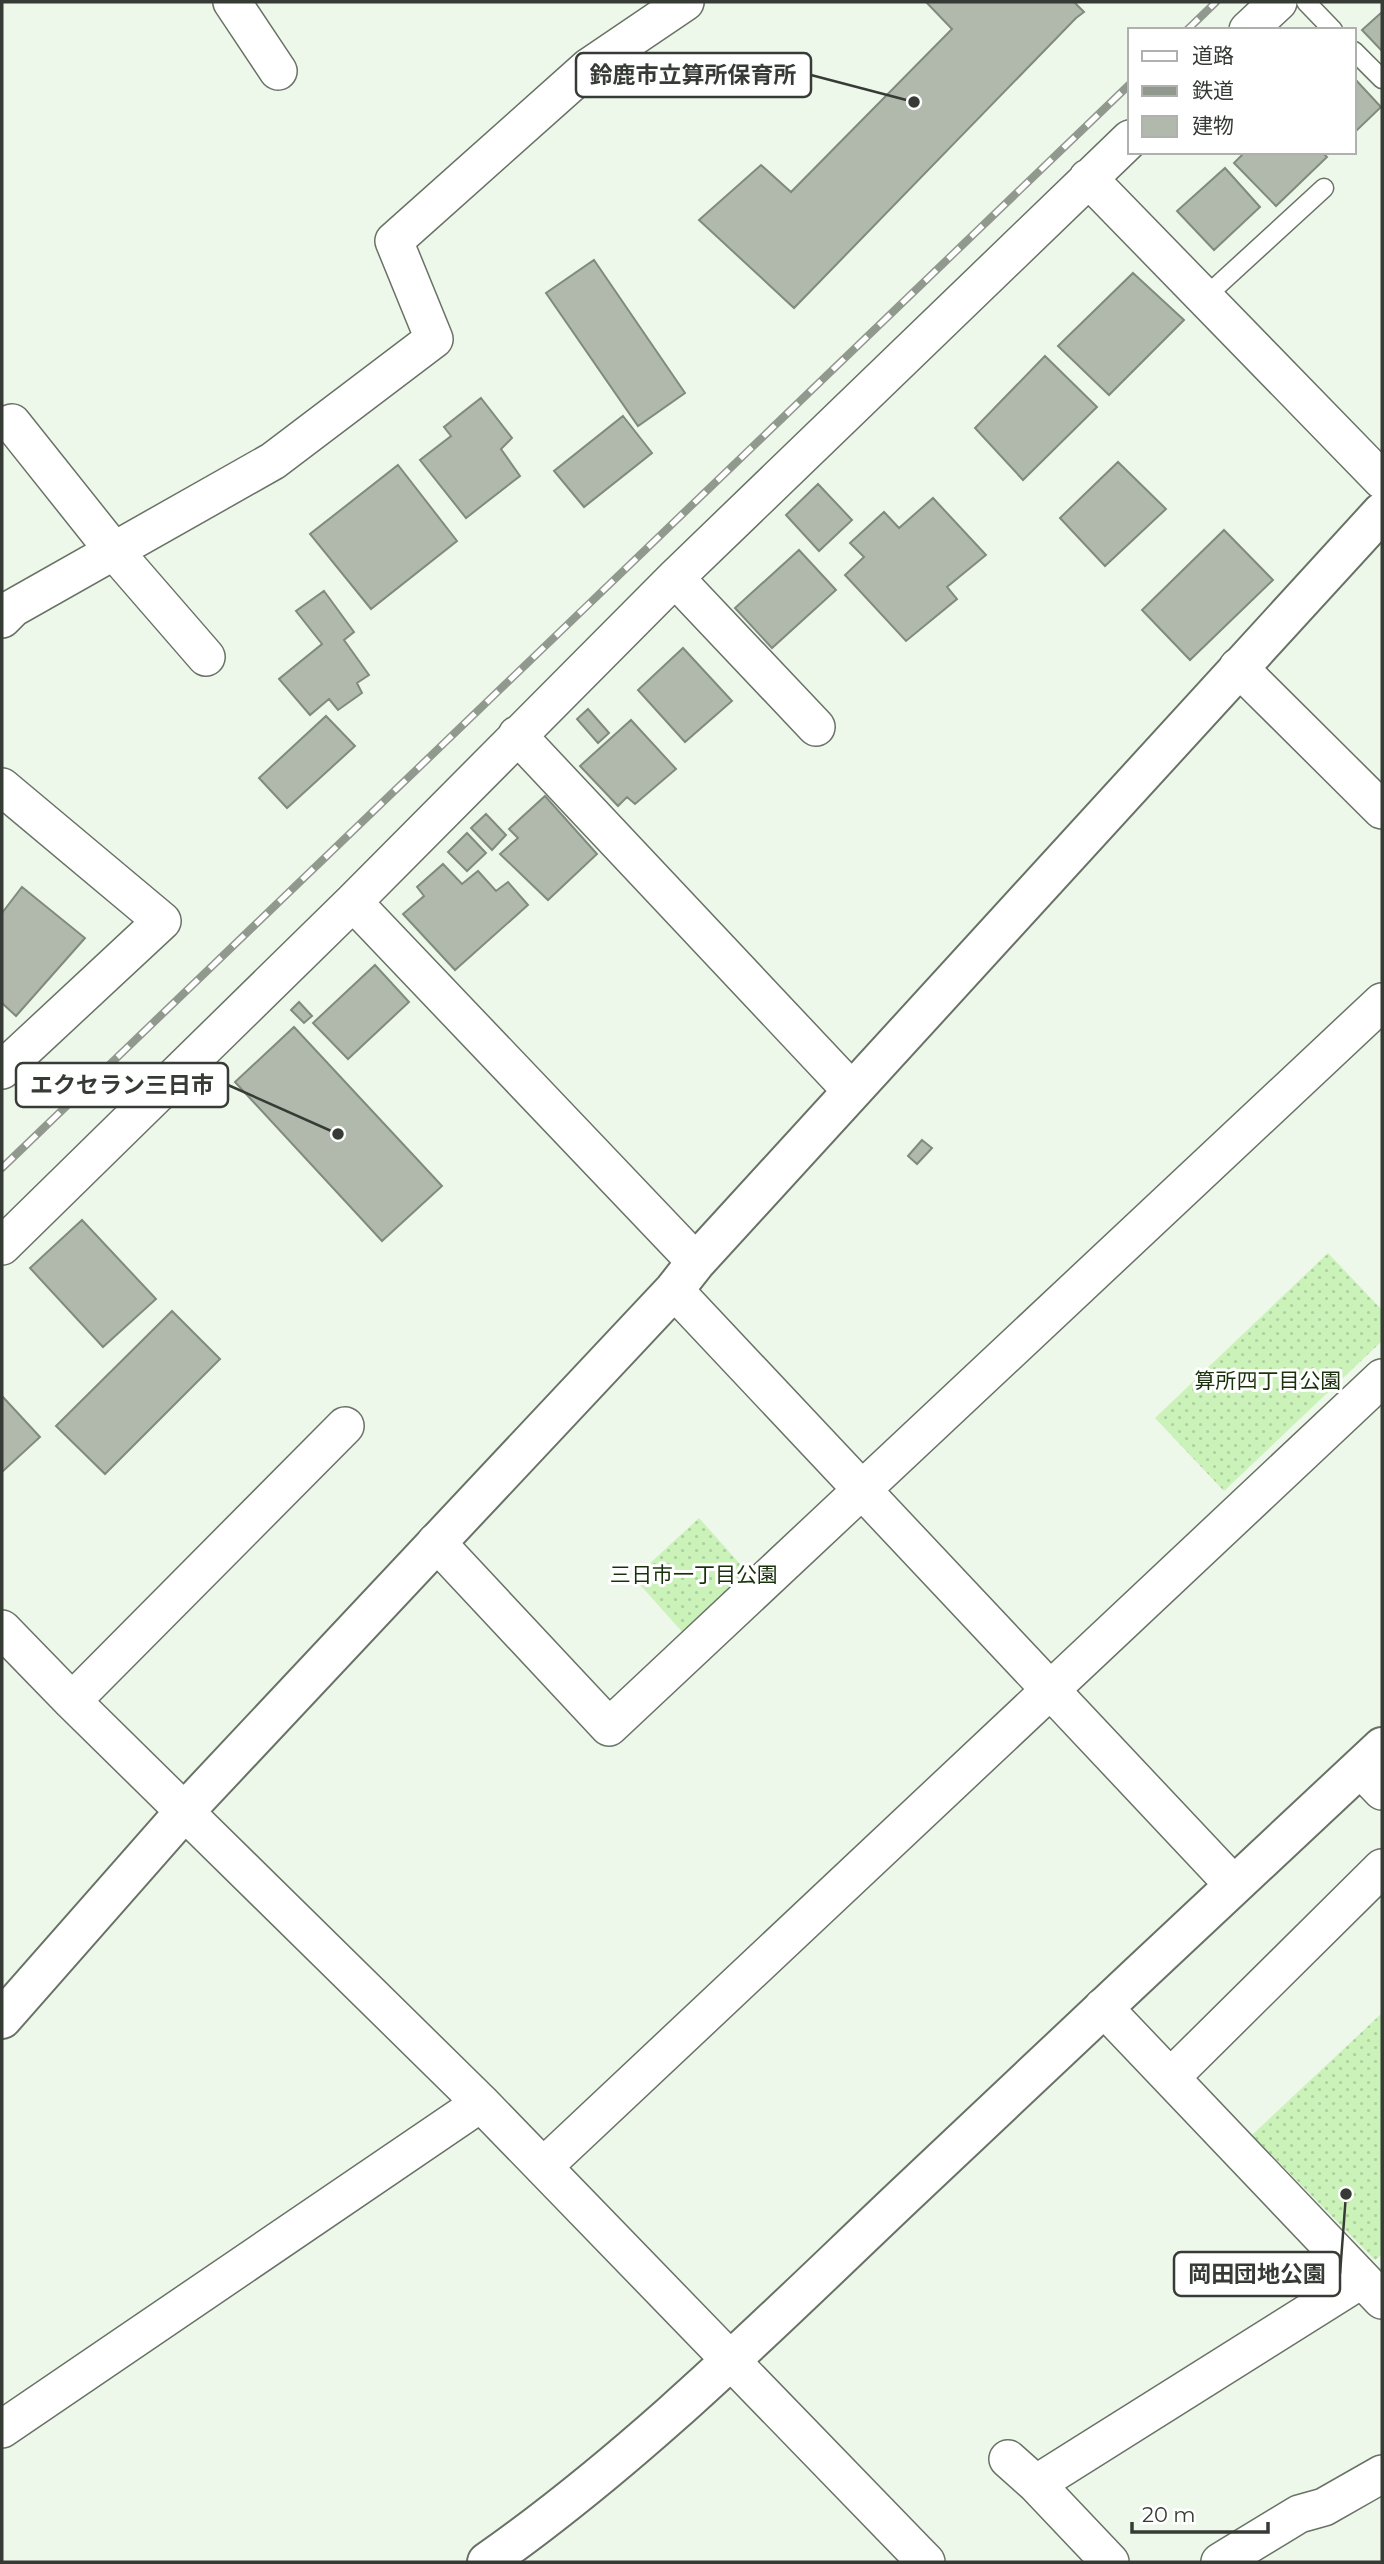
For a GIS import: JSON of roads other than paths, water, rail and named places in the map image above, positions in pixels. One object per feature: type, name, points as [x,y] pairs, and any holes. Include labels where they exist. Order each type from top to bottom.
[{"type":"street","points":[[232,2],[278,71]]},
{"type":"street","points":[[2,619],[13,608],[273,461],[434,339],[394,241],[589,67],[685,2]]},
{"type":"street","points":[[1250,28],[1278,2]]},
{"type":"street","points":[[2,1246],[353,902],[675,578],[1128,141]]},
{"type":"street","points":[[1088,178],[1382,480]]},
{"type":"street","points":[[12,423],[114,551],[206,657]]},
{"type":"street","points":[[2,2019],[185,1811],[685,1276],[851,1090],[1382,512]]},
{"type":"street","points":[[675,578],[816,727]]},
{"type":"street","points":[[1238,667],[1382,810]]},
{"type":"street","points":[[517,736],[851,1090]]},
{"type":"street","points":[[2,787],[162,922],[2,1070]]},
{"type":"street","points":[[353,902],[685,1276],[861,1490],[1233,1884]]},
{"type":"street","points":[[436,1542],[609,1727],[1382,1002]]},
{"type":"street","points":[[544,2167],[1382,1378]]},
{"type":"street","points":[[72,1701],[345,1426]]},
{"type":"street","points":[[2,1629],[481,2103],[926,2562]]},
{"type":"street","points":[[487,2562],[540,2525],[615,2464],[730,2362],[1233,1884],[1375,1769]]},
{"type":"street","points":[[1171,2077],[1382,1868]]},
{"type":"street","points":[[1036,2484],[1372,2289],[1103,2007]]},
{"type":"street","points":[[2,2429],[481,2103]]},
{"type":"street","points":[[1008,2459],[1036,2484],[1110,2562]]},
{"type":"street","points":[[1220,2562],[1299,2514],[1324,2507],[1382,2473]]},
{"type":"lane","points":[[1306,2],[1331,28]]},
{"type":"lane","points":[[1356,53],[1382,79]]},
{"type":"lane","points":[[1205,298],[1324,188]]},
{"type":"railway","points":[[1189,28],[1216,2]]},
{"type":"railway","points":[[2,1168],[1128,86]]},
{"type":"place","name":"鈴鹿市立算所保育所","points":[[914,102]]},
{"type":"place","name":"エクセラン三日市","points":[[338,1134]]},
{"type":"place","name":"岡田団地公園","points":[[1346,2194]]},
{"type":"park label","name":"算所四丁目公園","points":[[1268,1380]]},
{"type":"park label","name":"三日市一丁目公園","points":[[694,1574]]}]
